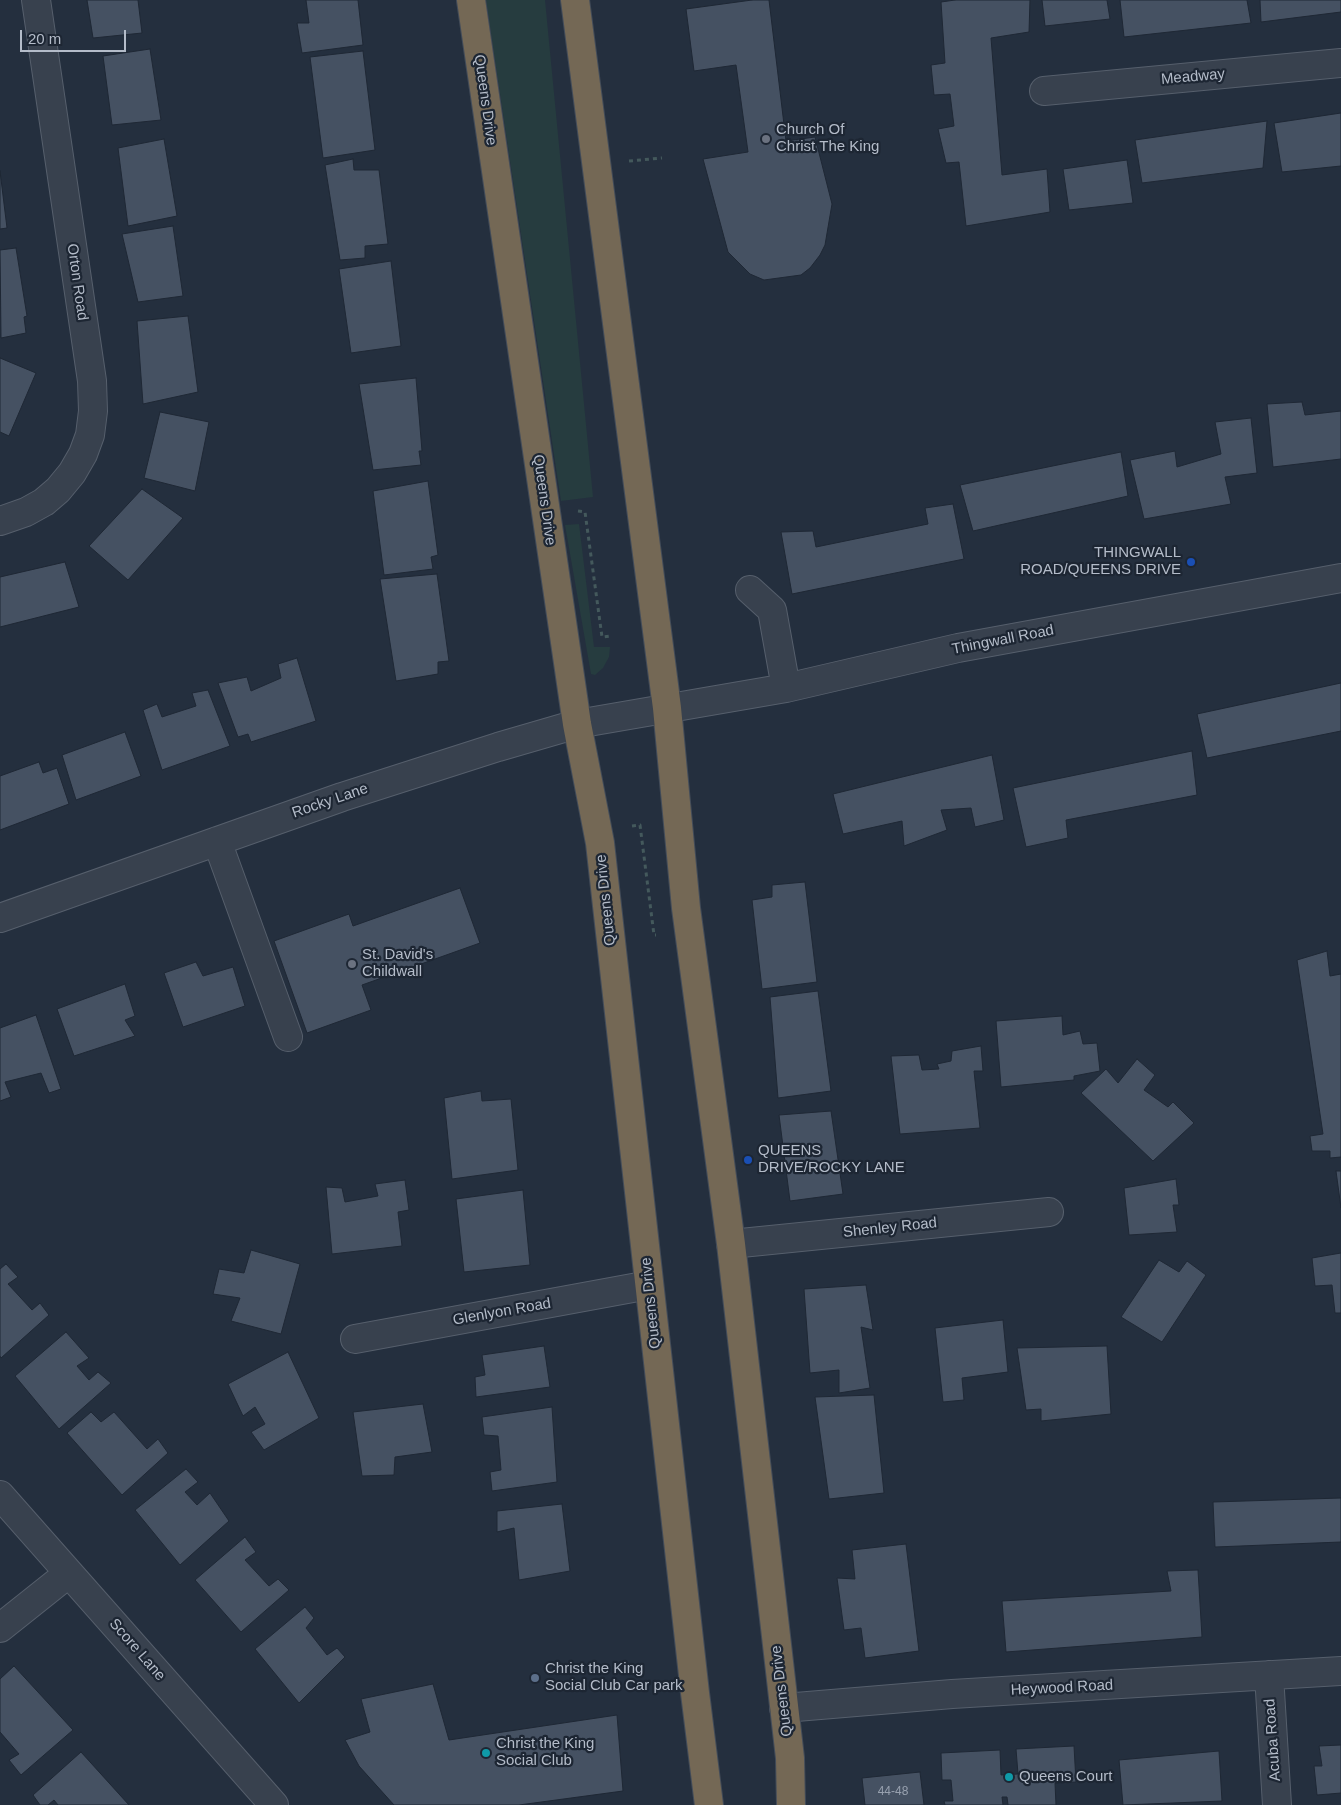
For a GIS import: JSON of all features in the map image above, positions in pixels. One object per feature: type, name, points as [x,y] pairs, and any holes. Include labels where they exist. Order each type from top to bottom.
[{"type":"highway","name":"Queens Drive","points":[[471,0],[576,724],[600,843],[709,1805]]},
{"type":"highway","name":"Queens Drive","points":[[575,0],[667,708],[686,908],[731,1244],[790,1758],[791,1805]]},
{"type":"highway","points":[[790,1758],[798,1805]]},
{"type":"street","name":"Orton Road","points":[[0,521],[26,512],[44,502],[58,490],[72,473],[83,454],[90,435],[93,411],[92,381],[36,0]]},
{"type":"street","name":"Meadway","points":[[1044,91],[1341,63]]},
{"type":"street","name":"Thingwall Road","points":[[667,708],[786,688],[958,648],[1341,578]]},
{"type":"street","points":[[750,590],[772,610],[786,688]]},
{"type":"street","name":"Rocky Lane","points":[[0,918],[351,794],[510,743],[576,724],[667,708]]},
{"type":"street","points":[[217,841],[288,1037]]},
{"type":"street","name":"Shenley Road","points":[[731,1244],[1049,1212]]},
{"type":"street","name":"Glenlyon Road","points":[[355,1338],[649,1285]]},
{"type":"street","name":"Score Lane","points":[[0,1495],[274,1805]]},
{"type":"street","points":[[0,1628],[69,1573]]},
{"type":"street","name":"Heywood Road","points":[[784,1708],[952,1694],[1341,1671]]},
{"type":"street","name":"Acuba Road","points":[[1270,1675],[1278,1805]]},
{"type":"path","points":[[628,161],[662,158]]},
{"type":"path","points":[[570,511],[585,512],[602,636],[611,636]]},
{"type":"path","points":[[632,826],[640,825],[654,935],[662,934]]},
{"type":"green space","points":[[486,0],[545,0],[593,497],[561,501]]},
{"type":"green space","points":[[579,524],[594,647],[610,647],[609,657],[603,668],[595,675],[591,674],[565,525]]},
{"type":"building","points":[[87,0],[138,0],[142,33],[93,38]]},
{"type":"building","points":[[306,0],[358,0],[363,45],[302,53],[297,23],[309,23]]},
{"type":"building","name":"Church Of Christ The King","points":[[752,0],[769,0],[786,141],[815,137],[832,204],[825,245],[810,268],[801,275],[764,280],[750,274],[728,252],[703,159],[748,152],[736,65],[694,71],[686,9]]},
{"type":"building","points":[[955,0],[1030,0],[1029,32],[991,38],[1002,175],[1047,169],[1050,212],[966,226],[959,162],[946,163],[938,129],[954,126],[950,94],[934,95],[931,65],[945,63],[941,2]]},
{"type":"building","points":[[1042,0],[1107,0],[1110,19],[1045,26]]},
{"type":"building","points":[[1120,0],[1247,0],[1251,23],[1124,37]]},
{"type":"building","points":[[1260,0],[1341,0],[1341,12],[1261,22]]},
{"type":"building","points":[[150,49],[161,120],[112,125],[103,56]]},
{"type":"building","points":[[363,51],[375,150],[323,158],[310,57]]},
{"type":"building","points":[[1341,113],[1341,166],[1282,172],[1274,123]]},
{"type":"building","points":[[1267,121],[1263,168],[1142,183],[1135,140]]},
{"type":"building","points":[[164,139],[177,216],[128,226],[118,148]]},
{"type":"building","points":[[353,159],[354,170],[379,170],[388,244],[365,246],[365,258],[340,260],[325,165]]},
{"type":"building","points":[[1127,160],[1133,203],[1069,210],[1063,169]]},
{"type":"building","points":[[0,171],[7,228],[0,229]]},
{"type":"building","points":[[173,226],[183,296],[138,302],[122,234]]},
{"type":"building","points":[[16,248],[27,316],[24,317],[26,333],[1,338],[0,250]]},
{"type":"building","points":[[391,261],[401,346],[351,353],[339,269]]},
{"type":"building","points":[[188,316],[198,392],[143,404],[137,321]]},
{"type":"building","points":[[0,358],[36,373],[9,436],[0,432]]},
{"type":"building","points":[[416,378],[422,451],[419,451],[421,465],[373,470],[359,384]]},
{"type":"building","points":[[1302,402],[1305,415],[1341,411],[1341,459],[1273,467],[1267,404]]},
{"type":"building","points":[[160,412],[209,422],[195,491],[144,478]]},
{"type":"building","points":[[1251,418],[1257,473],[1225,477],[1231,504],[1144,519],[1130,460],[1175,451],[1177,467],[1221,454],[1215,422]]},
{"type":"building","points":[[1121,452],[1128,496],[973,531],[960,485]]},
{"type":"building","points":[[428,481],[438,555],[431,557],[433,569],[384,575],[373,491]]},
{"type":"building","points":[[142,489],[183,518],[128,580],[89,546]]},
{"type":"building","points":[[953,504],[964,559],[792,594],[781,532],[813,531],[816,547],[928,524],[925,508]]},
{"type":"building","points":[[65,562],[79,607],[0,627],[0,577]]},
{"type":"building","points":[[437,574],[449,661],[438,662],[438,674],[396,681],[380,579]]},
{"type":"building","points":[[297,658],[316,721],[251,742],[248,734],[238,737],[218,683],[247,677],[251,691],[281,678],[278,664]]},
{"type":"building","points":[[1341,683],[1341,731],[1207,758],[1197,714]]},
{"type":"building","points":[[208,690],[230,746],[162,770],[143,710],[157,704],[162,717],[196,706],[192,693]]},
{"type":"building","points":[[125,732],[141,776],[76,800],[62,755]]},
{"type":"building","points":[[1192,751],[1197,795],[1066,820],[1068,838],[1026,847],[1013,788]]},
{"type":"building","points":[[992,755],[1004,820],[975,827],[971,808],[941,810],[947,830],[904,846],[902,821],[843,834],[833,794]]},
{"type":"building","points":[[39,762],[43,773],[57,768],[69,804],[0,830],[0,776]]},
{"type":"building","points":[[805,882],[817,982],[762,989],[752,900],[772,897],[772,885]]},
{"type":"building","name":"St. David's Childwall","points":[[460,888],[480,943],[362,985],[371,1010],[307,1033],[274,941],[349,914],[353,926]]},
{"type":"building","points":[[1327,951],[1330,976],[1341,974],[1341,1157],[1330,1158],[1330,1151],[1312,1151],[1310,1136],[1323,1134],[1297,960]]},
{"type":"building","points":[[196,962],[203,976],[233,967],[245,1006],[183,1027],[164,973]]},
{"type":"building","points":[[125,984],[135,1016],[125,1020],[135,1036],[74,1056],[57,1009]]},
{"type":"building","points":[[818,991],[831,1091],[778,1098],[770,997]]},
{"type":"building","points":[[36,1015],[61,1089],[49,1093],[41,1073],[5,1082],[11,1097],[0,1101],[0,1028]]},
{"type":"building","points":[[1062,1016],[1063,1035],[1080,1031],[1083,1044],[1097,1043],[1100,1071],[1074,1076],[1074,1080],[1001,1087],[996,1021]]},
{"type":"building","points":[[981,1046],[983,1071],[974,1071],[980,1128],[900,1134],[891,1056],[919,1055],[922,1070],[939,1069],[937,1064],[951,1061],[952,1051]]},
{"type":"building","points":[[1137,1059],[1155,1075],[1144,1090],[1168,1107],[1173,1102],[1194,1123],[1153,1161],[1081,1093],[1106,1069],[1118,1083]]},
{"type":"building","points":[[481,1091],[482,1101],[511,1099],[518,1170],[452,1179],[444,1098]]},
{"type":"building","points":[[831,1111],[843,1194],[790,1201],[779,1115]]},
{"type":"building","points":[[1336,1171],[1341,1171],[1341,1208]]},
{"type":"building","points":[[1176,1179],[1179,1205],[1173,1205],[1177,1232],[1129,1235],[1124,1188]]},
{"type":"building","points":[[405,1180],[409,1210],[398,1212],[402,1246],[332,1254],[326,1187],[342,1188],[345,1202],[378,1196],[375,1184]]},
{"type":"building","points":[[523,1190],[530,1265],[464,1272],[456,1199]]},
{"type":"building","points":[[251,1250],[300,1264],[281,1334],[231,1321],[240,1298],[213,1294],[219,1269],[244,1273]]},
{"type":"building","points":[[1341,1253],[1341,1313],[1335,1313],[1332,1285],[1315,1286],[1312,1258]]},
{"type":"building","points":[[1159,1260],[1179,1272],[1187,1261],[1206,1275],[1162,1342],[1121,1317]]},
{"type":"building","points":[[6,1264],[18,1277],[8,1284],[32,1310],[40,1303],[49,1315],[1,1358],[0,1269]]},
{"type":"building","points":[[866,1285],[873,1330],[861,1327],[870,1388],[839,1393],[839,1370],[810,1373],[804,1289]]},
{"type":"building","points":[[1003,1320],[1008,1372],[962,1378],[964,1400],[943,1402],[935,1328]]},
{"type":"building","points":[[66,1332],[89,1358],[77,1366],[89,1380],[98,1372],[111,1383],[59,1429],[15,1376]]},
{"type":"building","points":[[544,1346],[550,1387],[476,1397],[475,1377],[485,1375],[482,1355]]},
{"type":"building","points":[[1107,1346],[1111,1414],[1041,1421],[1041,1409],[1026,1410],[1017,1348]]},
{"type":"building","points":[[288,1352],[319,1418],[264,1450],[251,1432],[265,1424],[255,1407],[243,1416],[228,1384]]},
{"type":"building","points":[[874,1395],[884,1493],[829,1499],[815,1397]]},
{"type":"building","points":[[423,1404],[432,1452],[395,1457],[394,1475],[362,1476],[353,1412]]},
{"type":"building","points":[[552,1407],[557,1482],[492,1491],[490,1472],[501,1470],[498,1436],[484,1435],[482,1417]]},
{"type":"building","points":[[91,1412],[101,1422],[114,1412],[147,1449],[158,1439],[168,1453],[122,1495],[67,1433]]},
{"type":"building","points":[[186,1469],[198,1482],[185,1492],[197,1505],[210,1493],[229,1521],[180,1565],[135,1510]]},
{"type":"building","points":[[1341,1498],[1341,1542],[1215,1547],[1213,1502]]},
{"type":"building","points":[[562,1504],[570,1571],[519,1580],[514,1528],[497,1532],[497,1511]]},
{"type":"building","points":[[245,1537],[256,1552],[245,1560],[269,1586],[278,1579],[289,1590],[241,1632],[195,1580]]},
{"type":"building","points":[[906,1544],[919,1651],[865,1658],[861,1628],[844,1630],[837,1578],[855,1579],[852,1550]]},
{"type":"building","points":[[1198,1570],[1202,1637],[1006,1652],[1002,1601],[1171,1591],[1167,1571]]},
{"type":"building","points":[[305,1607],[314,1618],[306,1628],[327,1655],[337,1648],[345,1657],[299,1703],[255,1649]]},
{"type":"building","points":[[14,1666],[73,1730],[21,1775],[9,1760],[19,1754],[0,1732],[0,1679]]},
{"type":"building","name":"Christ the King Social Club","points":[[433,1684],[449,1740],[617,1715],[623,1791],[519,1805],[394,1805],[359,1766],[345,1740],[370,1732],[361,1699]]},
{"type":"building","points":[[1341,1745],[1341,1793],[1317,1795],[1314,1766],[1322,1766],[1319,1746]]},
{"type":"building","name":"Queens Court","points":[[1074,1746],[1076,1782],[1055,1783],[1056,1805],[1008,1805],[1007,1797],[1002,1797],[1003,1805],[945,1805],[944,1801],[953,1801],[951,1780],[942,1780],[941,1753],[1000,1750],[1001,1775],[1018,1774],[1016,1749]]},
{"type":"building","points":[[1219,1751],[1222,1801],[1123,1805],[1119,1760]]},
{"type":"building","points":[[81,1752],[129,1805],[58,1805],[54,1800],[48,1805],[40,1805],[33,1795]]},
{"type":"building","points":[[920,1772],[924,1805],[865,1805],[862,1778]]},
{"type":"place","name":"Church Of Christ The King","points":[[766,139]]},
{"type":"place","name":"THINGWALL ROAD/QUEENS DRIVE","points":[[1191,562]]},
{"type":"place","name":"St. David's Childwall","points":[[352,964]]},
{"type":"place","name":"QUEENS DRIVE/ROCKY LANE","points":[[748,1160]]},
{"type":"place","name":"Christ the King Social Club Car park","points":[[535,1678]]},
{"type":"place","name":"Christ the King Social Club","points":[[486,1753]]},
{"type":"place","name":"Queens Court","points":[[1009,1777]]}]
